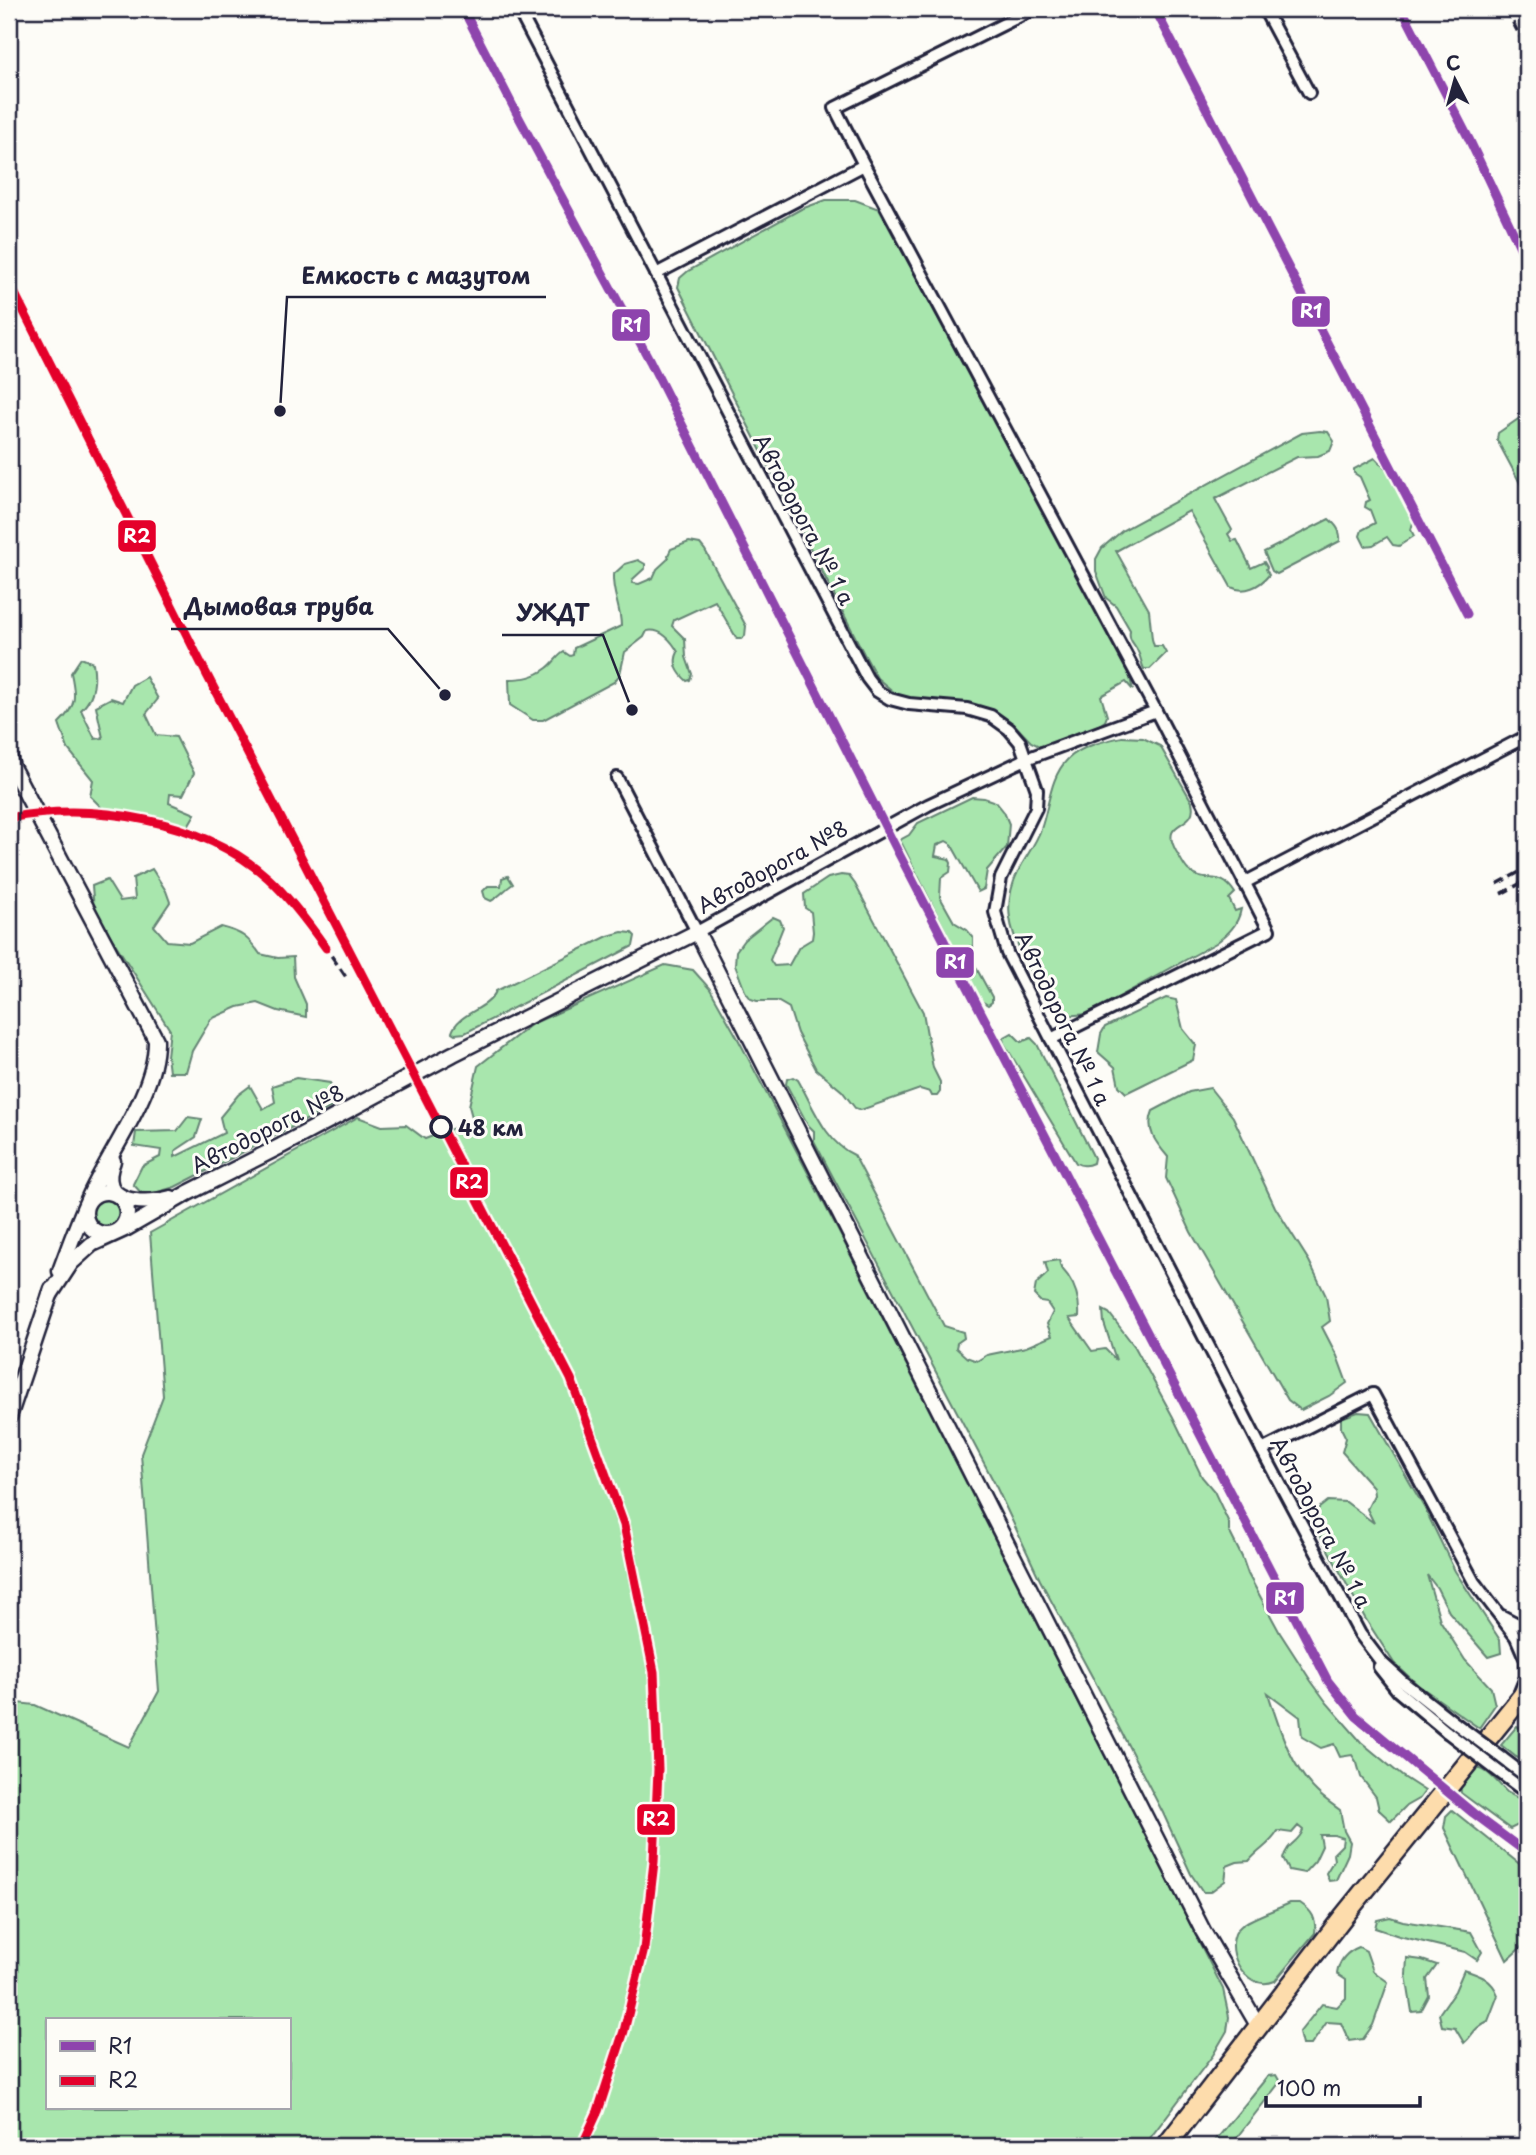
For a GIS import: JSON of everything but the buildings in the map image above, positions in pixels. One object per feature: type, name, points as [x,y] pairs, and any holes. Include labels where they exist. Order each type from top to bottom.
[{"type":"highway","points":[[1166,2146],[1343,1917],[1527,1690]]},
{"type":"street","name":"Автодорога № 1 а","points":[[518,9],[867,678],[877,691],[890,699],[923,706],[967,709],[992,716],[1009,729],[1020,743],[1037,790],[1036,808],[1001,878],[995,912],[1007,953],[1262,1450],[1360,1634],[1382,1663],[1404,1683],[1527,1777]]},
{"type":"street","points":[[1034,9],[835,108],[1269,930],[1051,1039]]},
{"type":"street","points":[[1264,9],[1309,93]]},
{"type":"street","points":[[656,274],[864,165]]},
{"type":"street","name":"Автодорога №8","points":[[50,1295],[76,1257],[92,1244],[127,1228],[188,1193],[453,1054],[697,932],[928,805],[1026,759],[1156,712]]},
{"type":"street","points":[[1244,883],[1527,736]]},
{"type":"street","points":[[9,1417],[50,1295],[87,1204],[152,1073],[156,1056],[156,1040],[10,764]]},
{"type":"street","points":[[617,778],[1203,1931],[1259,2027]]},
{"type":"street","points":[[120,1197],[108,1192],[100,1193],[87,1204],[86,1218],[90,1227],[102,1233],[116,1232],[127,1216],[126,1206],[120,1197],[112,1186],[109,1175],[122,1136]]},
{"type":"street","name":"Автодорога №8","points":[[120,1197],[134,1202],[149,1202],[188,1193]]},
{"type":"street","points":[[1262,1450],[1373,1394],[1474,1582],[1516,1637],[1526,1660],[1526,1677],[1515,1705]]},
{"type":"street","points":[[1497,1613],[1527,1629]]},
{"type":"street","points":[[1497,1613],[1527,1640]]},
{"type":"street","points":[[1360,1634],[1378,1666],[1398,1691],[1527,1793]]},
{"type":"green space","points":[[826,200],[855,200],[879,209],[1088,592],[1128,670],[1133,690],[1126,682],[1101,696],[1107,716],[1099,725],[1053,746],[1041,747],[1031,742],[1014,724],[988,710],[901,698],[877,678],[864,654],[678,287],[680,278],[688,271],[801,209]]},
{"type":"green space","points":[[1527,413],[1527,496],[1497,440],[1498,433]]},
{"type":"green space","points":[[1328,432],[1334,441],[1330,451],[1318,456],[1297,457],[1215,499],[1232,530],[1228,534],[1232,541],[1237,540],[1251,568],[1264,562],[1267,567],[1269,575],[1257,585],[1242,590],[1231,587],[1189,511],[1116,551],[1149,610],[1154,646],[1162,646],[1166,653],[1150,669],[1144,669],[1131,640],[1130,630],[1116,606],[1106,598],[1096,571],[1096,559],[1102,548],[1123,530],[1302,433]]},
{"type":"green space","points":[[1375,458],[1393,477],[1414,519],[1411,530],[1414,536],[1399,546],[1393,545],[1387,537],[1373,545],[1365,546],[1360,536],[1362,530],[1375,523],[1370,510],[1365,507],[1370,500],[1354,469]]},
{"type":"green space","points":[[1329,519],[1338,528],[1340,541],[1277,574],[1272,571],[1264,552]]},
{"type":"green space","points":[[689,542],[700,544],[705,550],[746,626],[745,636],[737,639],[715,601],[674,620],[672,626],[685,639],[686,657],[692,674],[690,680],[687,681],[679,671],[676,664],[678,652],[669,640],[657,631],[647,631],[644,637],[625,652],[620,674],[614,682],[543,720],[533,720],[510,705],[509,679],[538,674],[564,652],[573,655],[574,648],[621,626],[613,575],[625,564],[638,560],[645,564],[645,568],[633,579],[632,583],[639,584],[653,578],[657,569],[669,558],[671,549]]},
{"type":"green space","points":[[81,658],[93,663],[93,688],[89,700],[81,710],[95,739],[103,738],[96,706],[111,698],[123,702],[132,685],[146,677],[158,699],[146,714],[156,735],[176,737],[194,773],[183,795],[170,794],[169,803],[195,814],[188,826],[159,817],[103,809],[90,796],[93,780],[68,749],[59,723],[72,706],[74,688],[71,673]]},
{"type":"green space","points":[[1122,737],[1143,738],[1160,746],[1192,802],[1193,811],[1190,817],[1172,833],[1176,851],[1186,868],[1195,875],[1218,879],[1229,886],[1235,893],[1229,899],[1235,911],[1241,909],[1232,929],[1216,943],[1088,1014],[1068,1015],[1050,1006],[1021,952],[1012,929],[1010,895],[1017,874],[1038,836],[1057,774],[1062,766],[1073,754],[1086,747]]},
{"type":"green space","points":[[972,797],[996,802],[1009,824],[1007,847],[987,870],[984,889],[978,892],[951,844],[946,841],[937,845],[935,856],[949,859],[951,863],[950,872],[941,878],[940,897],[954,922],[973,937],[973,962],[992,997],[992,1002],[988,1005],[980,1000],[900,840],[909,835],[918,823]]},
{"type":"green space","points":[[152,869],[170,902],[154,926],[167,941],[190,943],[221,927],[244,936],[260,954],[278,958],[293,957],[294,977],[306,1004],[306,1017],[258,1003],[238,1007],[211,1019],[192,1051],[186,1072],[169,1072],[167,1056],[170,1030],[94,910],[92,886],[107,880],[120,901],[135,899],[133,878]]},
{"type":"green space","points":[[508,876],[513,884],[491,901],[485,898],[483,891],[488,886],[501,886],[502,878]]},
{"type":"green space","points":[[849,876],[855,884],[923,1012],[933,1068],[940,1082],[937,1096],[920,1089],[861,1110],[855,1108],[842,1091],[816,1069],[797,1033],[789,1008],[777,1001],[751,999],[745,991],[735,965],[736,951],[744,940],[773,917],[780,920],[783,927],[770,960],[774,966],[789,965],[799,947],[812,939],[811,912],[805,908],[804,894],[828,878]]},
{"type":"green space","points":[[622,932],[635,936],[633,946],[465,1033],[452,1032],[461,1020],[487,1003],[496,991],[608,936]]},
{"type":"green space","points":[[665,965],[693,970],[710,989],[842,1238],[1223,1989],[1229,2017],[1227,2031],[1213,2055],[1144,2146],[9,2146],[9,1702],[35,1705],[129,1747],[159,1691],[141,1454],[163,1396],[150,1233],[358,1117],[382,1126],[406,1125],[425,1139],[473,1121],[469,1106],[478,1066],[532,1024]]},
{"type":"green space","points":[[1166,998],[1176,1000],[1183,1029],[1196,1045],[1193,1060],[1126,1093],[1119,1086],[1115,1067],[1098,1052],[1101,1034],[1105,1027]]},
{"type":"green space","points":[[1012,1033],[1021,1042],[1031,1038],[1037,1044],[1094,1158],[1093,1163],[1076,1163],[1004,1043],[1003,1038]]},
{"type":"green space","points":[[793,1077],[798,1080],[827,1132],[854,1155],[944,1326],[963,1332],[964,1338],[957,1343],[956,1348],[966,1357],[977,1361],[987,1355],[1026,1347],[1052,1336],[1047,1324],[1053,1312],[1047,1303],[1041,1302],[1034,1295],[1036,1284],[1048,1273],[1045,1262],[1059,1260],[1074,1286],[1078,1300],[1079,1317],[1069,1318],[1092,1351],[1105,1349],[1116,1360],[1104,1323],[1103,1310],[1109,1313],[1135,1347],[1202,1477],[1214,1491],[1248,1574],[1280,1633],[1311,1681],[1361,1742],[1425,1791],[1391,1821],[1379,1810],[1376,1797],[1361,1777],[1352,1755],[1340,1757],[1334,1744],[1321,1748],[1302,1737],[1300,1717],[1268,1693],[1286,1746],[1300,1770],[1317,1792],[1340,1810],[1344,1831],[1350,1842],[1348,1854],[1336,1880],[1329,1881],[1326,1873],[1334,1860],[1333,1854],[1342,1845],[1343,1838],[1334,1835],[1320,1835],[1322,1846],[1315,1861],[1304,1873],[1289,1870],[1283,1859],[1303,1830],[1298,1826],[1292,1833],[1278,1831],[1249,1861],[1227,1866],[1225,1881],[1210,1892],[1203,1892],[1191,1874],[1163,1813],[1040,1580],[994,1482],[814,1141],[814,1131],[786,1084],[787,1079]]},
{"type":"green space","points":[[296,1078],[330,1083],[339,1103],[175,1187],[144,1196],[133,1184],[142,1166],[160,1157],[161,1150],[134,1146],[136,1132],[177,1131],[188,1117],[202,1119],[196,1137],[175,1151],[175,1157],[224,1133],[220,1117],[238,1095],[250,1086],[263,1109],[275,1102],[272,1086]]},
{"type":"green space","points":[[1210,1088],[1233,1117],[1275,1207],[1309,1261],[1326,1296],[1330,1321],[1322,1327],[1347,1383],[1301,1410],[1288,1400],[1191,1232],[1166,1178],[1168,1157],[1151,1130],[1153,1111],[1189,1092]]},
{"type":"green space","points":[[105,1199],[115,1203],[119,1213],[115,1223],[105,1227],[95,1223],[91,1213],[95,1203]]},
{"type":"green space","points":[[1358,1412],[1370,1413],[1425,1509],[1455,1571],[1500,1640],[1501,1653],[1488,1657],[1449,1612],[1427,1575],[1440,1620],[1465,1660],[1491,1688],[1495,1705],[1479,1728],[1418,1685],[1394,1663],[1365,1618],[1314,1524],[1314,1512],[1328,1501],[1346,1502],[1374,1523],[1367,1509],[1374,1495],[1373,1487],[1342,1452],[1346,1438],[1341,1428],[1341,1418]]},
{"type":"green space","points":[[1517,1726],[1527,1731],[1527,1761],[1516,1757],[1501,1745]]},
{"type":"green space","points":[[1471,1767],[1487,1772],[1507,1792],[1527,1803],[1527,1828],[1518,1825],[1510,1829],[1461,1793],[1460,1781]]},
{"type":"green space","points":[[1452,1810],[1527,1870],[1527,1942],[1507,1960],[1444,1828],[1446,1816]]},
{"type":"green space","points":[[1290,1903],[1300,1903],[1311,1912],[1315,1933],[1275,1981],[1263,1983],[1253,1980],[1238,1965],[1233,1944],[1235,1934],[1245,1923]]},
{"type":"green space","points":[[1390,1917],[1471,1932],[1482,1952],[1477,1960],[1465,1952],[1375,1928],[1377,1920]]},
{"type":"green space","points":[[1359,1947],[1366,1951],[1373,1971],[1388,1982],[1373,2025],[1363,2039],[1349,2041],[1341,2023],[1327,2022],[1311,2045],[1302,2045],[1299,2033],[1322,2004],[1337,2007],[1346,1998],[1346,1980],[1337,1974],[1339,1965],[1350,1951]]},
{"type":"green space","points":[[1407,1958],[1437,1965],[1427,1979],[1429,1996],[1421,2011],[1412,2012],[1406,1975]]},
{"type":"green space","points":[[1464,1970],[1485,1978],[1498,1995],[1488,2021],[1476,2029],[1464,2043],[1455,2028],[1442,2026],[1439,2014],[1455,1991]]},
{"type":"green space","points":[[1276,2075],[1280,2082],[1230,2146],[1211,2146],[1268,2076]]},
{"type":"railway","points":[[463,9],[650,361],[899,854],[1328,1681],[1356,1716],[1473,1813],[1527,1853]]},
{"type":"railway","points":[[1155,9],[1467,614]]},
{"type":"railway","points":[[1402,9],[1469,139],[1527,262]]},
{"type":"railway","points":[[1506,9],[1527,50]]},
{"type":"railway","points":[[9,818],[60,811],[101,812],[153,822],[205,839],[251,864],[269,879],[301,915],[348,980]]},
{"type":"railway","points":[[1522,838],[1527,835]]},
{"type":"railway","points":[[1497,884],[1527,868]]},
{"type":"railway","points":[[1501,894],[1527,880]]},
{"type":"railway","points":[[1523,914],[1527,912]]},
{"type":"transit line","name":"R1","points":[[463,9],[650,361],[899,854],[1328,1681],[1356,1716],[1473,1813],[1527,1853]]},
{"type":"transit line","name":"R1","points":[[1155,9],[1467,614]]},
{"type":"transit line","name":"R1","points":[[1402,9],[1469,139],[1527,262]]},
{"type":"transit line","name":"R2","points":[[9,282],[207,675],[571,1379],[624,1525],[654,1672],[658,1769],[654,1862],[644,1949],[624,2031],[598,2111],[582,2146]]},
{"type":"transit line","name":"R2","points":[[9,818],[76,812],[110,814],[145,820],[212,841],[268,878],[292,903],[326,948]]},
{"type":"place","name":"Емкость с мазутом","points":[[280,411]]},
{"type":"place","name":"Дымовая труба","points":[[445,695]]},
{"type":"place","name":"УЖДТ","points":[[632,710]]},
{"type":"place","name":"48 км","points":[[441,1127]]}]
